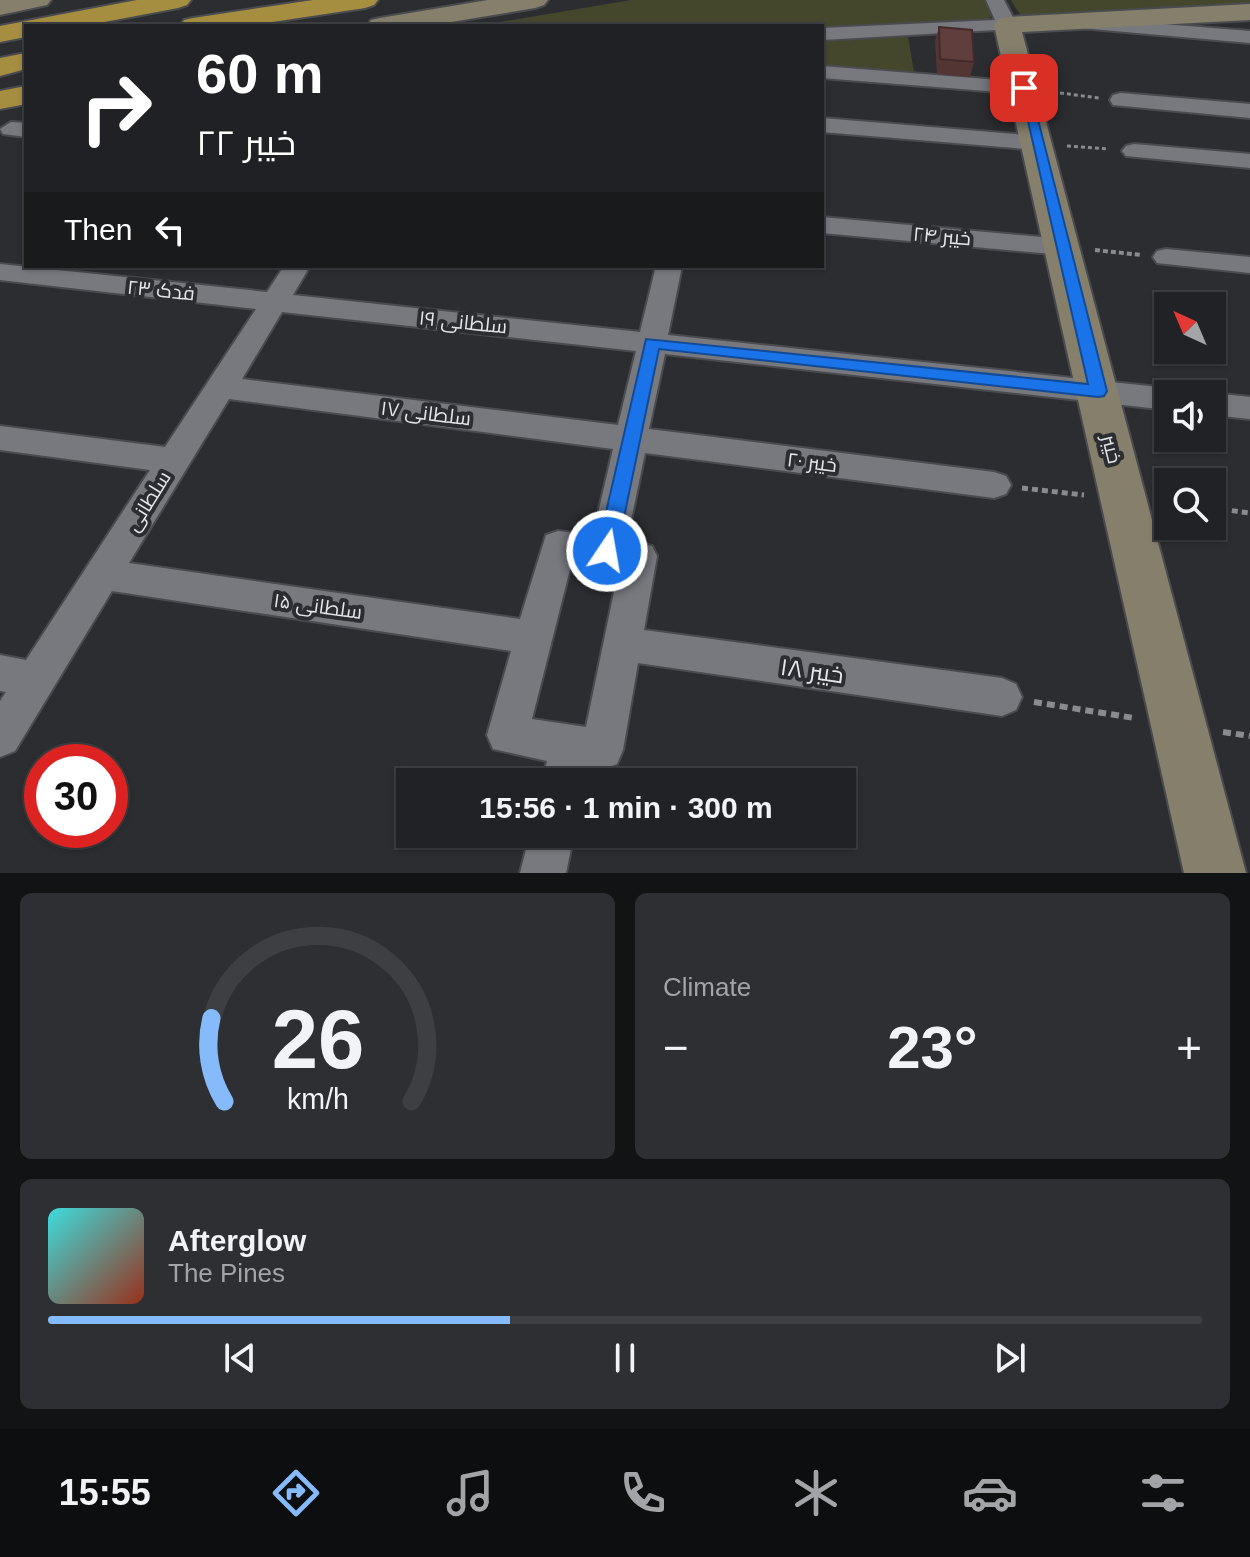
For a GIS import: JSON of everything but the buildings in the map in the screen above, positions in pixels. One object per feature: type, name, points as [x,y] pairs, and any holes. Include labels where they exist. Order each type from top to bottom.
[{"type":"highway","points":[[52,24],[178,0]]},
{"type":"highway","points":[[206,24],[365,0]]},
{"type":"highway","points":[[0,34],[24,29]]},
{"type":"highway","points":[[0,67],[24,61]]},
{"type":"street","points":[[0,7],[38,0]]},
{"type":"street","points":[[392,24],[535,0]]},
{"type":"street","points":[[824,34],[1001,12],[1061,22],[1250,37]]},
{"type":"street","name":"خیبر","points":[[1001,12],[1038,143],[1215,873]]},
{"type":"street","points":[[1061,22],[1250,12]]},
{"type":"street","points":[[824,72],[1024,88]]},
{"type":"street","points":[[9,116],[24,98]]},
{"type":"street","points":[[1121,100],[1250,111]]},
{"type":"street","points":[[824,125],[1038,143]]},
{"type":"street","points":[[1134,151],[1250,161]]},
{"type":"street","name":"خیبر ۲۴","points":[[824,225],[1063,247]]},
{"type":"street","points":[[1166,257],[1250,265]]},
{"type":"street","name":"سلطانی","points":[[0,737],[18,676],[102,574],[296,268]]},
{"type":"street","points":[[607,551],[669,268]]},
{"type":"street","name":"فدک ۲۳","points":[[0,272],[274,302]]},
{"type":"street","name":"سلطانی ۱۹","points":[[274,302],[1154,397]]},
{"type":"street","name":"سلطانی ۱۷","points":[[221,387],[631,439]]},
{"type":"street","points":[[1226,405],[1250,408]]},
{"type":"street","points":[[0,438],[174,461]]},
{"type":"street","name":"خیبر ۲۰","points":[[631,439],[994,485]]},
{"type":"street","points":[[558,545],[607,551],[639,556],[602,750],[567,763],[508,735],[558,545]]},
{"type":"street","name":"سلطانی ۱۵","points":[[102,574],[534,638]]},
{"type":"street","name":"خیبر ۱۸","points":[[622,644],[1002,697]]},
{"type":"street","points":[[543,873],[549,848]]},
{"type":"path","points":[[1024,88],[1121,100]]},
{"type":"path","points":[[1038,143],[1134,151]]},
{"type":"path","points":[[1063,247],[1166,257]]},
{"type":"path","points":[[1226,510],[1250,513]]},
{"type":"path","points":[[1002,697],[1250,736]]},
{"type":"green space","points":[[631,0],[985,0],[994,15],[981,23],[824,30],[824,24],[488,24]]},
{"type":"green space","points":[[1011,0],[1250,0],[1250,10],[1026,24]]},
{"type":"green space","points":[[908,37],[914,72],[824,65],[824,41]]},
{"type":"route","points":[[607,551],[652,343],[1098,391],[1024,88]]}]
